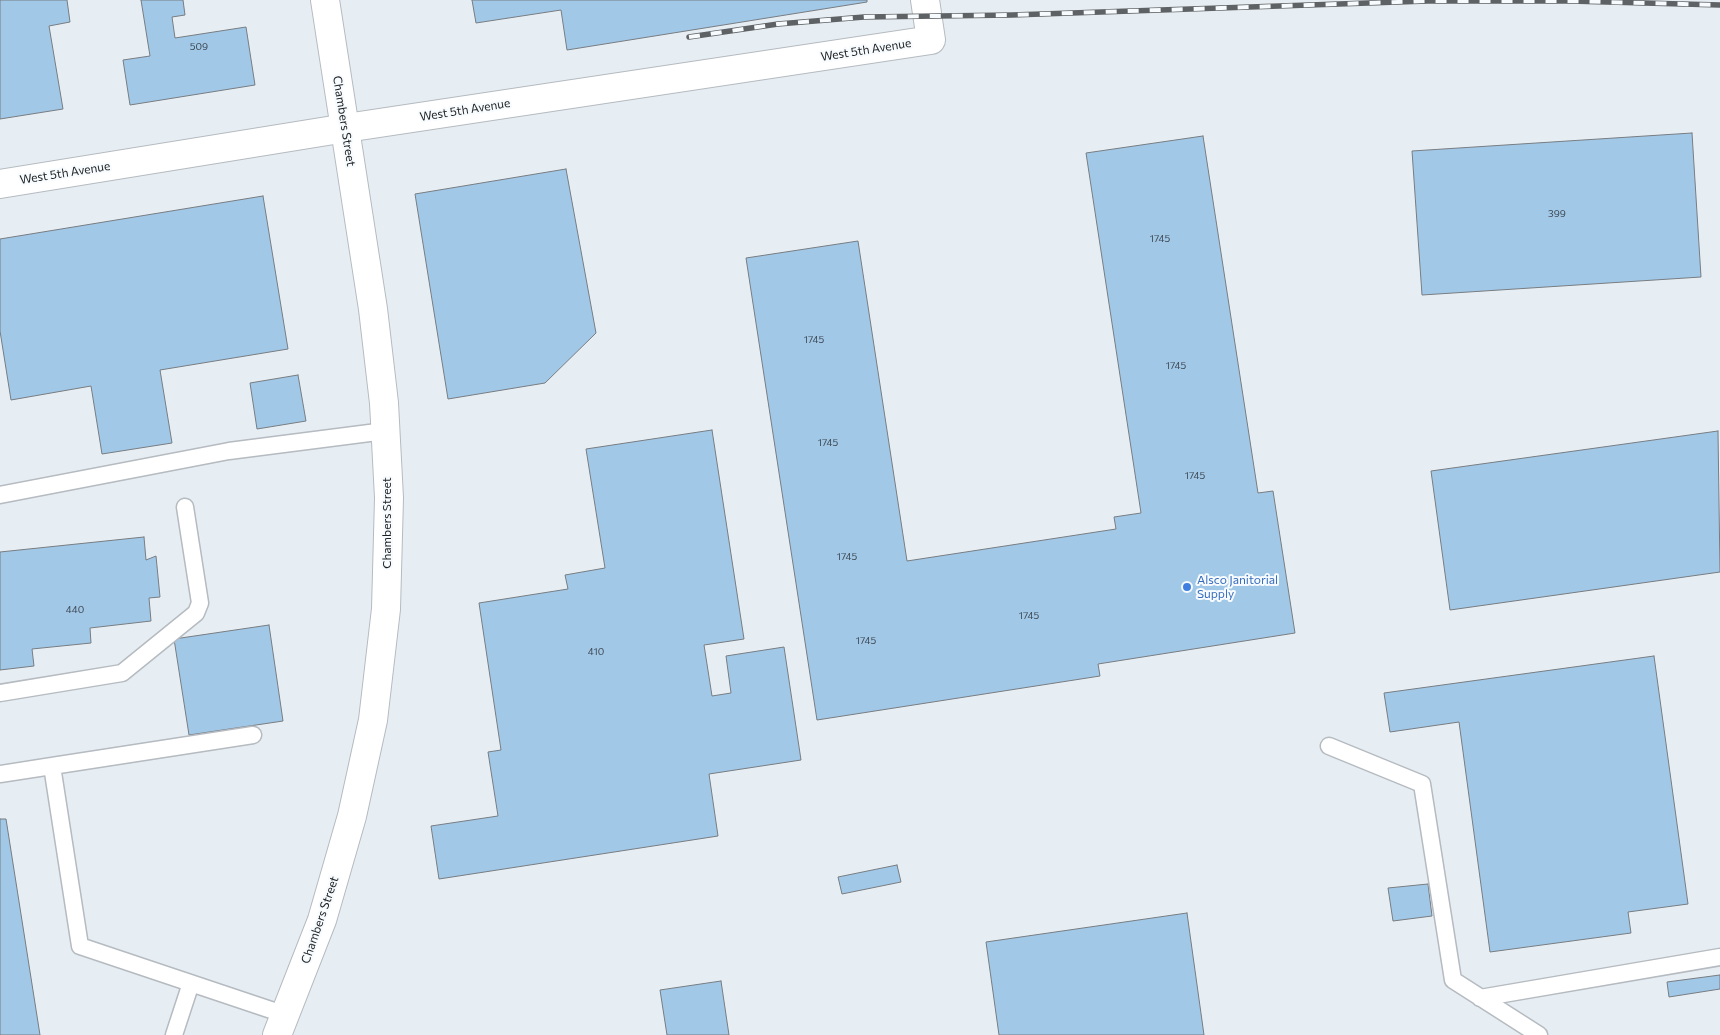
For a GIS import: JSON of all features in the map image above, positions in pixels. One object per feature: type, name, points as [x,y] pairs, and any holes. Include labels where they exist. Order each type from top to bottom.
[{"type":"main road","name":"Chambers Street","points":[[282,1025],[322,920],[352,816],[373,720],[386,609],[389,498],[386,431],[373,309],[325,0]]},
{"type":"main road","name":"West 5th Avenue","points":[[0,184],[346,128],[931,40],[924,0]]},
{"type":"lane","points":[[0,495],[229,451],[386,431]]},
{"type":"lane","points":[[0,693],[122,673],[196,613],[200,603],[185,507]]},
{"type":"lane","points":[[0,774],[253,735]]},
{"type":"lane","points":[[1329,746],[1422,784],[1453,980],[1539,1035]]},
{"type":"lane","points":[[52,766],[80,946],[191,983],[282,1025]]},
{"type":"lane","points":[[1480,998],[1720,957]]},
{"type":"lane","points":[[174,1035],[191,983]]},
{"type":"building","points":[[0,0],[67,0],[70,22],[49,26],[63,109],[0,119]]},
{"type":"building","points":[[141,0],[183,0],[185,15],[172,17],[175,38],[246,27],[255,85],[130,105],[123,60],[150,56]]},
{"type":"building","points":[[472,0],[867,0],[867,2],[567,50],[561,10],[476,23]]},
{"type":"building","points":[[1692,133],[1701,277],[1422,295],[1412,151]]},
{"type":"building","points":[[1203,136],[1258,493],[1273,491],[1295,633],[1098,664],[1100,676],[817,720],[746,258],[858,241],[907,561],[1116,529],[1114,517],[1141,513],[1086,153]]},
{"type":"building","points":[[566,169],[596,333],[545,383],[448,399],[415,194]]},
{"type":"building","points":[[263,196],[288,349],[160,370],[172,443],[102,454],[91,386],[11,400],[0,331],[0,239]]},
{"type":"building","points":[[298,375],[306,421],[257,429],[250,383]]},
{"type":"building","points":[[712,430],[744,639],[704,645],[712,696],[731,693],[726,656],[784,647],[801,760],[709,774],[718,836],[439,879],[431,826],[498,816],[488,752],[501,750],[479,603],[568,589],[565,575],[605,568],[586,449]]},
{"type":"building","points":[[1718,431],[1720,572],[1450,610],[1431,471]]},
{"type":"building","points":[[144,537],[146,560],[156,556],[160,597],[149,598],[151,621],[90,628],[91,643],[32,649],[34,666],[0,670],[0,552]]},
{"type":"building","points":[[269,625],[283,721],[189,735],[174,639]]},
{"type":"building","points":[[1654,656],[1688,904],[1628,912],[1631,933],[1490,952],[1459,722],[1390,732],[1384,693]]},
{"type":"building","points":[[0,819],[6,819],[40,1035],[0,1035]]},
{"type":"building","points":[[897,865],[901,882],[842,894],[838,877]]},
{"type":"building","points":[[1428,884],[1432,916],[1393,921],[1388,888]]},
{"type":"building","points":[[1187,913],[1204,1035],[999,1035],[986,942]]},
{"type":"building","points":[[1720,975],[1720,989],[1669,997],[1667,982]]},
{"type":"building","points":[[721,981],[729,1035],[667,1035],[660,990]]},
{"type":"railway","points":[[689,37],[778,24],[864,17],[1012,15],[1428,1],[1569,1],[1720,5]]},
{"type":"place","name":"Alsco Janitorial Supply","points":[[1187,587]]}]
